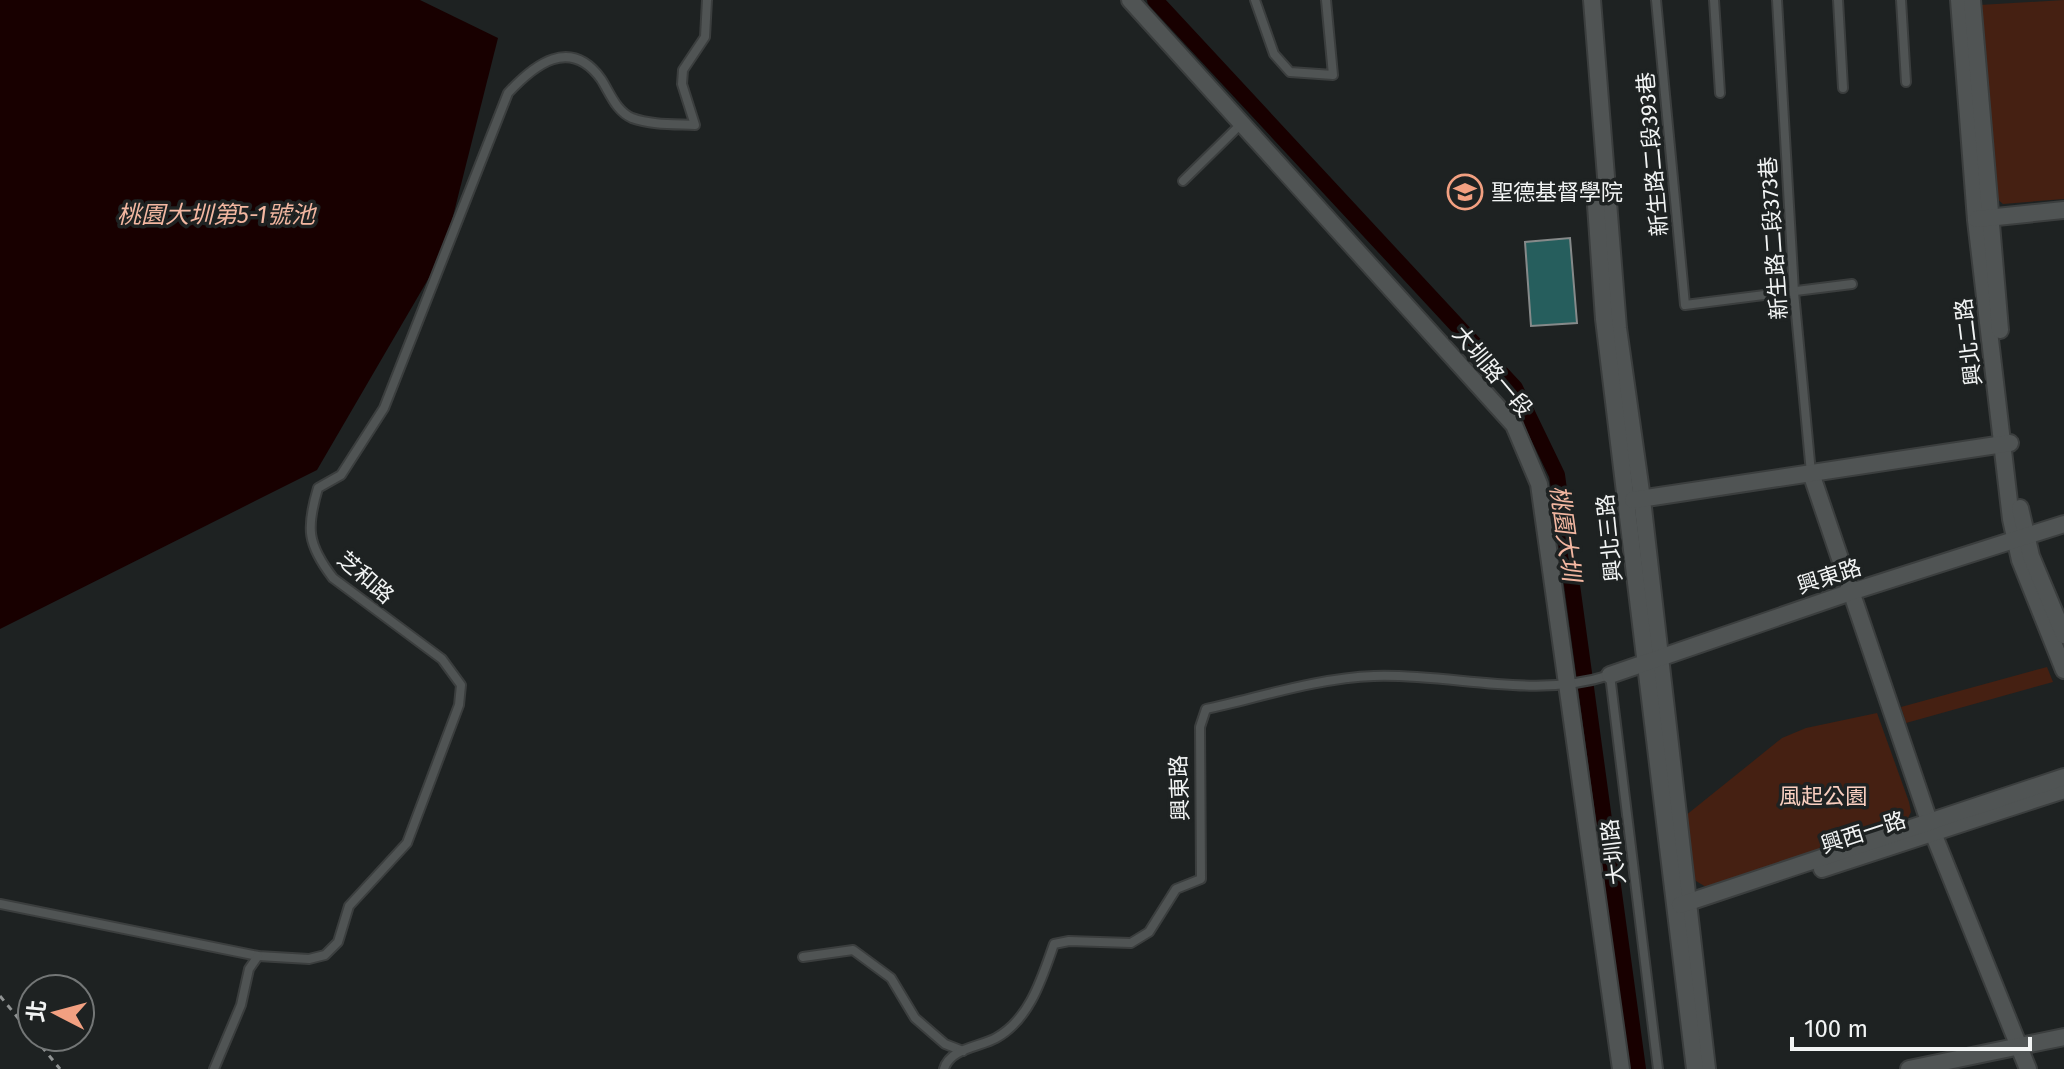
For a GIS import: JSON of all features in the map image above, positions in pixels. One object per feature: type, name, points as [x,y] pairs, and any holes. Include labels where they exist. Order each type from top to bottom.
[{"type":"street","name":"大圳路一段","points":[[1130,0],[1514,425],[1539,484],[1621,1069]]},
{"type":"street","name":"興北三路","points":[[1582,0],[1604,319],[1635,500]]},
{"type":"street","points":[[1592,0],[1618,328],[1652,659],[1707,1069]]},
{"type":"street","name":"興北二路","points":[[1959,0],[2007,443],[2021,537],[2064,670]]},
{"type":"street","name":"興北二路","points":[[1972,0],[1982,219]]},
{"type":"street","points":[[1982,219],[2064,210]]},
{"type":"street","points":[[1635,500],[2007,443]]},
{"type":"street","points":[[1811,473],[1931,828],[2028,1069]]},
{"type":"street","name":"興東路","points":[[1606,677],[1851,592],[2064,524]]},
{"type":"street","name":"興北二路","points":[[2021,537],[2064,635]]},
{"type":"street","points":[[1931,828],[2064,777]]},
{"type":"street","name":"興西一路","points":[[1684,907],[1931,828],[2064,790]]},
{"type":"street","points":[[1684,907],[1695,1069]]},
{"type":"street","points":[[1909,1069],[2064,1037]]},
{"type":"lane","name":"芝和路","points":[[0,904],[258,956],[309,959],[325,955],[338,942],[349,906],[407,843],[459,705],[461,685],[442,659],[333,578],[324,566],[311,543],[309,517],[318,488],[341,475],[384,408],[508,93],[533,66],[558,57],[575,59],[599,77],[614,103],[630,117],[695,125],[682,84],[683,70],[705,37],[707,0]]},
{"type":"lane","points":[[1255,0],[1274,54],[1290,72],[1333,75],[1326,0]]},
{"type":"lane","name":"新生路二段393巷","points":[[1656,0],[1685,305],[1794,292]]},
{"type":"lane","points":[[1714,0],[1720,93]]},
{"type":"lane","name":"新生路二段373巷","points":[[1777,0],[1794,292],[1811,473]]},
{"type":"lane","points":[[1838,0],[1843,88]]},
{"type":"lane","points":[[1901,0],[1906,82]]},
{"type":"lane","points":[[1183,181],[1243,123]]},
{"type":"lane","points":[[1794,292],[1852,284]]},
{"type":"lane","name":"興東路","points":[[944,1069],[946,1062],[963,1051],[997,1038],[1020,1019],[1038,989],[1054,944],[1069,941],[1131,943],[1149,932],[1176,889],[1201,879],[1200,727],[1206,709],[1370,676],[1429,676],[1517,685],[1567,684]]},
{"type":"lane","points":[[1567,684],[1606,677]]},
{"type":"lane","name":"大圳路","points":[[1606,677],[1658,1069]]},
{"type":"lane","points":[[803,957],[853,950],[891,978],[915,1018],[945,1044],[963,1051]]},
{"type":"lane","points":[[214,1069],[241,1005],[249,969],[258,956]]},
{"type":"path","points":[[0,996],[16,1015]]},
{"type":"path","points":[[47,1053],[60,1069]]},
{"type":"green space","points":[[2064,0],[2064,199],[2003,204],[1995,197],[1979,5]]},
{"type":"green space","points":[[2047,667],[2053,682],[1906,723],[1901,707]]},
{"type":"green space","name":"風起公園","points":[[1877,713],[1909,802],[1911,812],[1906,822],[1706,887],[1696,881],[1691,874],[1685,816],[1782,738],[1806,728]]},
{"type":"water","name":"桃園大圳第5-1號池","points":[[0,0],[420,0],[498,38],[444,252],[317,470],[0,629]]},
{"type":"building","points":[[1570,238],[1577,323],[1531,326],[1525,242]]},
{"type":"waterway","name":"桃園大圳","points":[[1155,0],[1515,388],[1557,475],[1638,1069]]},
{"type":"place","name":"聖德基督學院","points":[[1465,192]]}]
